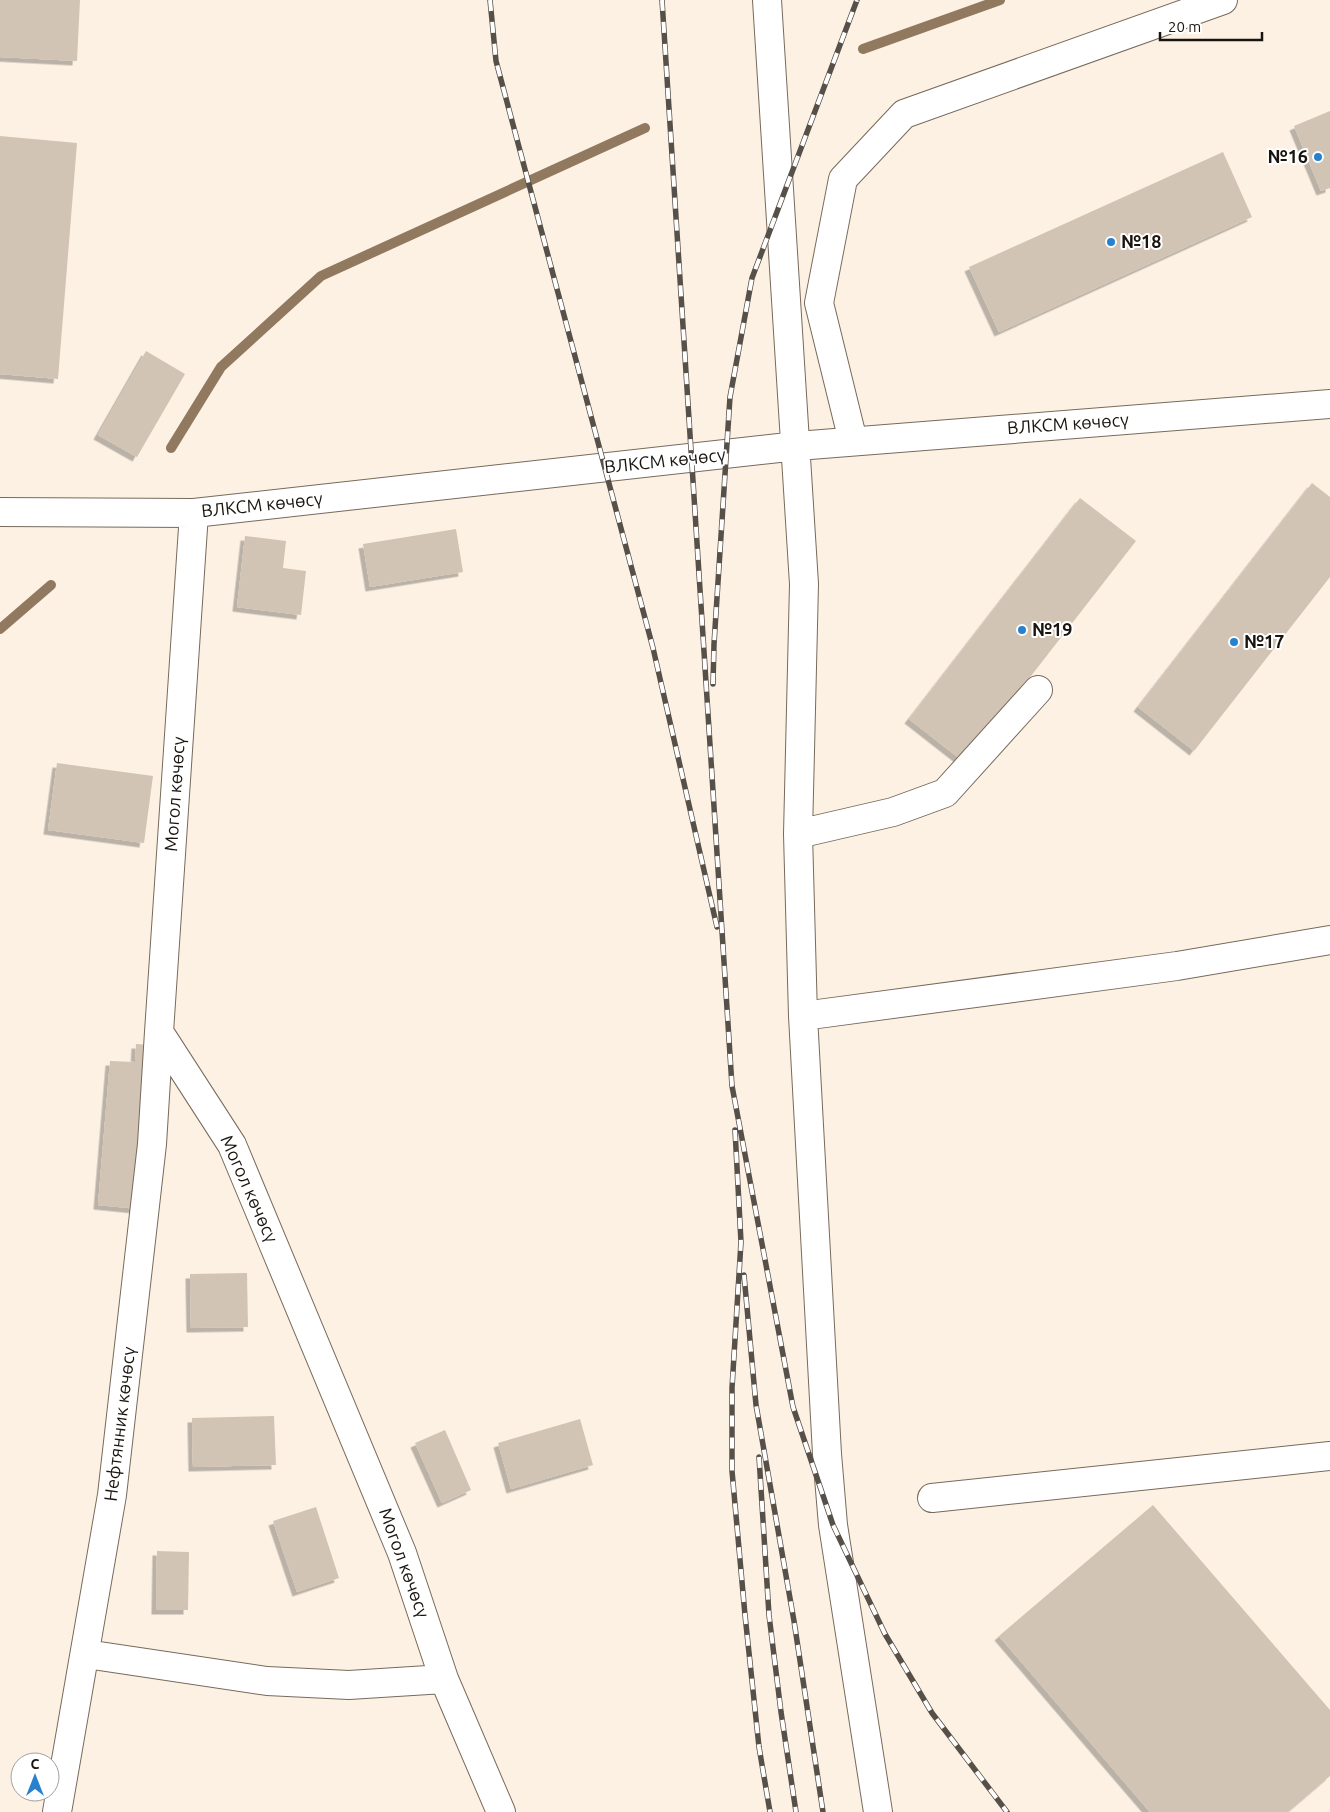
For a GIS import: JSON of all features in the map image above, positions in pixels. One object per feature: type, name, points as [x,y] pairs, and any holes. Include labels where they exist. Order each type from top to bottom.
[{"type":"street","points":[[768,0],[797,446],[804,584],[798,834],[803,1016],[833,1525],[878,1812]]},
{"type":"street","points":[[853,441],[819,303],[843,179],[904,114],[1223,0]]},
{"type":"street","name":"ВЛКСМ көчөсү","points":[[0,512],[194,513],[797,446],[1330,404]]},
{"type":"street","name":"Могол көчөсү","points":[[194,513],[159,1032],[232,1145],[402,1553],[444,1678],[501,1812]]},
{"type":"street","points":[[798,834],[893,812],[945,793],[1038,690]]},
{"type":"street","points":[[803,1016],[1177,966],[1330,940]]},
{"type":"street","name":"Нефтянник көчөсү","points":[[57,1812],[86,1654],[112,1495],[152,1144],[159,1032]]},
{"type":"street","points":[[932,1498],[1330,1456]]},
{"type":"street","points":[[86,1654],[266,1681],[349,1685],[444,1678]]},
{"type":"building","points":[[0,0],[80,0],[77,61],[0,57]]},
{"type":"building","name":"№16","points":[[1330,111],[1330,188],[1321,191],[1294,126]]},
{"type":"building","points":[[0,136],[77,143],[58,379],[0,374]]},
{"type":"building","name":"№18","points":[[1223,152],[1252,217],[999,332],[969,267]]},
{"type":"building","points":[[146,351],[185,374],[137,457],[98,435]]},
{"type":"building","name":"№17","points":[[1312,483],[1330,497],[1330,577],[1194,751],[1138,707]]},
{"type":"building","name":"№19","points":[[1080,498],[1136,541],[964,762],[909,719]]},
{"type":"building","points":[[456,529],[463,572],[370,587],[363,544]]},
{"type":"building","points":[[245,536],[286,541],[283,568],[306,571],[301,615],[237,607]]},
{"type":"building","points":[[57,763],[153,776],[144,843],[48,830]]},
{"type":"building","points":[[136,1044],[151,1045],[138,1209],[98,1205],[110,1061],[135,1062]]},
{"type":"building","points":[[247,1273],[248,1327],[191,1328],[190,1274]]},
{"type":"building","points":[[274,1416],[276,1465],[193,1467],[192,1418]]},
{"type":"building","points":[[580,1419],[593,1465],[511,1489],[498,1443]]},
{"type":"building","points":[[445,1430],[471,1490],[442,1503],[415,1443]]},
{"type":"building","points":[[1153,1505],[1330,1710],[1330,1776],[1288,1812],[1150,1812],[999,1636]]},
{"type":"building","points":[[316,1507],[339,1578],[297,1592],[273,1521]]},
{"type":"building","points":[[157,1551],[189,1552],[188,1610],[156,1610]]},
{"type":"waterway","points":[[863,49],[1000,0]]},
{"type":"waterway","points":[[171,448],[221,367],[321,276],[645,128]]},
{"type":"waterway","points":[[0,629],[51,585]]},
{"type":"railway","points":[[490,0],[496,61],[653,648],[717,927]]},
{"type":"railway","points":[[662,0],[732,1086],[793,1407],[833,1525],[885,1634],[932,1713],[1007,1812]]},
{"type":"railway","points":[[713,684],[730,397],[752,278],[857,0]]},
{"type":"railway","points":[[735,1130],[741,1242],[732,1388],[732,1471],[759,1747],[770,1812]]},
{"type":"railway","points":[[744,1275],[756,1405],[794,1621],[823,1812]]},
{"type":"railway","points":[[759,1457],[769,1615],[796,1812]]},
{"type":"place","name":"№16","points":[[1318,157]]},
{"type":"place","name":"№18","points":[[1111,242]]},
{"type":"place","name":"№19","points":[[1022,630]]},
{"type":"place","name":"№17","points":[[1234,642]]}]
